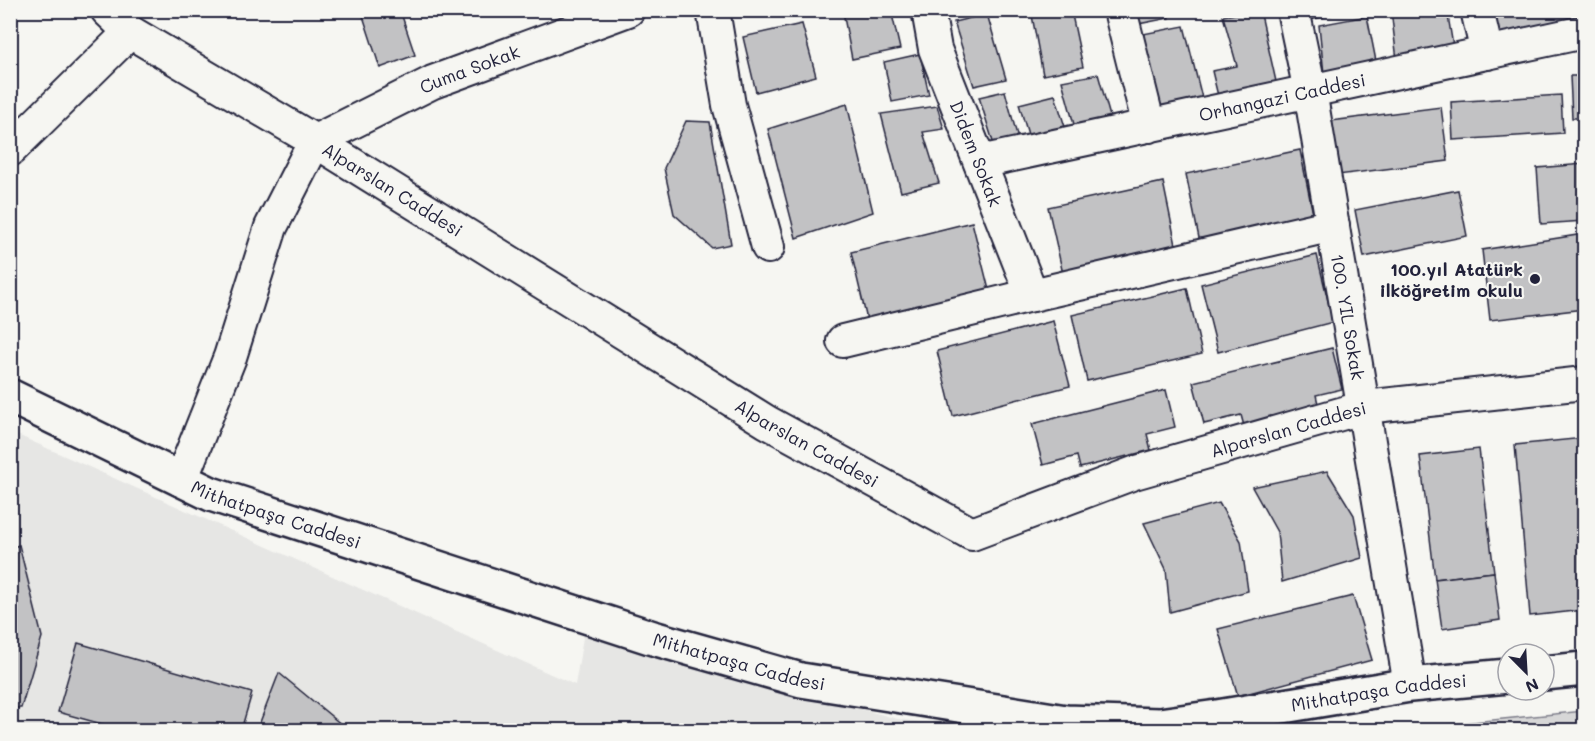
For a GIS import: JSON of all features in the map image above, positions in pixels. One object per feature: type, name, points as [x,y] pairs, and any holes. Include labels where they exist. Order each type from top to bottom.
[{"type":"street","name":"Alparslan Caddesi","points":[[107,10],[130,32],[315,141],[767,422],[972,534],[1134,472],[1365,406],[1584,383]]},
{"type":"street","name":"Cuma Sokak","points":[[315,141],[433,82],[628,10]]},
{"type":"street","points":[[713,10],[729,105],[768,248]]},
{"type":"street","name":"Didem Sokak","points":[[928,10],[935,49],[1032,295]]},
{"type":"street","points":[[1120,10],[1149,126]]},
{"type":"street","name":"100. YIL Sokak","points":[[1293,10],[1310,91],[1365,406],[1410,685]]},
{"type":"street","points":[[1477,10],[1487,53]]},
{"type":"street","points":[[10,150],[130,32]]},
{"type":"street","name":"Orhangazi Caddesi","points":[[980,162],[1584,32]]},
{"type":"street","points":[[181,480],[230,357],[271,227],[315,141]]},
{"type":"street","points":[[843,341],[1333,225]]},
{"type":"street","name":"Mithatpaşa Caddesi","points":[[10,396],[211,494],[632,632],[801,680],[1066,722],[1159,725],[1410,685],[1496,677]]},
{"type":"street","points":[[1556,672],[1584,669]]},
{"type":"shaded area","points":[[11,432],[575,685],[584,632],[898,719],[983,730],[11,730]]},
{"type":"shaded area","points":[[1584,711],[1584,730],[1413,730],[1413,728]]},
{"type":"building","points":[[183,10],[204,10],[199,18]]},
{"type":"building","points":[[361,10],[400,10],[415,55],[380,68]]},
{"type":"building","points":[[847,10],[891,10],[900,49],[852,59],[843,12]]},
{"type":"building","points":[[1031,10],[1071,10],[1083,67],[1043,75]]},
{"type":"building","points":[[1135,10],[1167,10],[1169,18],[1138,24]]},
{"type":"building","points":[[1260,10],[1277,86],[1218,96],[1212,71],[1237,66],[1223,16]]},
{"type":"building","points":[[1304,10],[1349,10],[1306,21]]},
{"type":"building","points":[[1391,10],[1447,10],[1453,46],[1397,60]]},
{"type":"building","points":[[1489,10],[1584,10],[1584,20],[1495,39]]},
{"type":"building","points":[[987,14],[1006,79],[974,86],[954,22]]},
{"type":"building","points":[[1367,16],[1376,61],[1324,74],[1319,25]]},
{"type":"building","points":[[802,24],[816,76],[756,92],[743,37]]},
{"type":"building","points":[[1184,26],[1202,98],[1161,107],[1143,34]]},
{"type":"building","points":[[920,54],[929,95],[892,102],[884,62]]},
{"type":"building","points":[[1098,74],[1111,120],[1075,128],[1062,81]]},
{"type":"building","points":[[1570,76],[1584,76],[1584,118],[1572,118]]},
{"type":"building","points":[[1005,91],[1018,139],[994,145],[979,97]]},
{"type":"building","points":[[1055,95],[1066,130],[1030,141],[1019,104]]},
{"type":"building","points":[[1561,95],[1563,133],[1453,140],[1451,102]]},
{"type":"building","points":[[847,104],[873,212],[796,238],[768,129]]},
{"type":"building","points":[[937,106],[944,129],[923,132],[939,183],[901,192],[881,114]]},
{"type":"building","points":[[1441,107],[1448,161],[1338,175],[1331,121]]},
{"type":"building","points":[[686,121],[710,122],[731,244],[712,248],[674,214],[664,168]]},
{"type":"building","points":[[1300,150],[1314,219],[1200,243],[1186,174]]},
{"type":"building","points":[[1584,164],[1584,221],[1541,224],[1537,168]]},
{"type":"building","points":[[1163,182],[1177,250],[1063,274],[1048,207]]},
{"type":"building","points":[[1458,190],[1467,236],[1364,257],[1355,210]]},
{"type":"building","points":[[972,222],[989,290],[867,320],[851,252]]},
{"type":"building","name":"100.yıl Atatürk ilköğretim okulu","points":[[1584,234],[1584,309],[1490,320],[1482,250]]},
{"type":"building","points":[[1317,255],[1333,322],[1218,352],[1201,284]]},
{"type":"building","points":[[1187,288],[1202,354],[1087,381],[1072,315]]},
{"type":"building","points":[[1053,321],[1070,386],[953,416],[937,351]]},
{"type":"building","points":[[1332,348],[1342,389],[1316,395],[1319,408],[1244,426],[1241,415],[1204,424],[1193,382]]},
{"type":"building","points":[[1166,390],[1175,427],[1147,434],[1151,450],[1080,468],[1077,456],[1043,465],[1032,424]]},
{"type":"building","points":[[1584,438],[1584,610],[1530,616],[1515,445]]},
{"type":"building","points":[[1479,449],[1494,572],[1435,579],[1420,456]]},
{"type":"building","points":[[1327,471],[1354,515],[1362,558],[1282,582],[1277,532],[1252,487]]},
{"type":"building","points":[[1219,503],[1241,541],[1248,591],[1170,612],[1166,569],[1144,523]]},
{"type":"building","points":[[19,545],[42,637],[21,708],[10,708],[10,548]]},
{"type":"building","points":[[1494,572],[1500,620],[1442,629],[1435,579]]},
{"type":"building","points":[[1353,596],[1372,660],[1238,696],[1218,629]]},
{"type":"building","points":[[78,643],[252,693],[241,730],[124,730],[58,712]]},
{"type":"building","points":[[279,673],[348,730],[257,730]]},
{"type":"place","name":"100.yıl Atatürk ilköğretim okulu","points":[[1535,279]]}]
